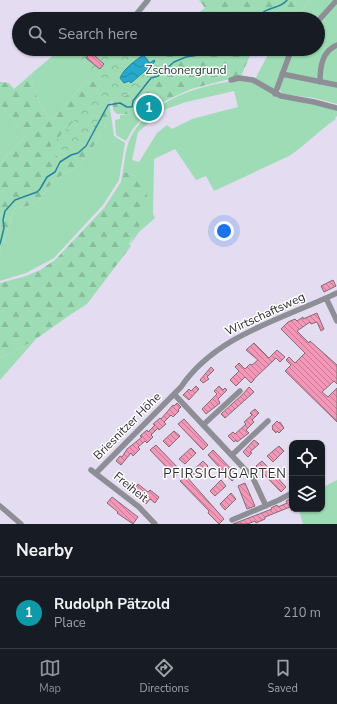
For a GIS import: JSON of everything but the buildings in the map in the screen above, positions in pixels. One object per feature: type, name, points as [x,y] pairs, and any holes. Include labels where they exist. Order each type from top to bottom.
[{"type":"street","points":[[138,12],[148,0]]},
{"type":"street","points":[[325,13],[337,0]]},
{"type":"street","points":[[325,56],[330,48],[337,45]]},
{"type":"street","points":[[275,94],[289,56]]},
{"type":"street","points":[[320,82],[320,68],[325,56]]},
{"type":"street","points":[[282,74],[337,85]]},
{"type":"street","points":[[231,80],[239,78],[253,80],[260,83],[275,94],[337,108]]},
{"type":"street","name":"Wirtschaftsweg","points":[[189,376],[226,344],[253,330],[337,293]]},
{"type":"street","points":[[326,298],[337,321]]},
{"type":"street","name":"Briesnitzer Höhe","points":[[93,471],[174,394],[189,376]]},
{"type":"street","points":[[203,425],[240,391]]},
{"type":"street","name":"Briesnitzer Höhe","points":[[174,394],[253,478],[266,506]]},
{"type":"street","points":[[232,456],[268,421]]},
{"type":"street","name":"Freiheit","points":[[93,471],[139,507],[155,524]]},
{"type":"street","points":[[232,520],[289,494]]},
{"type":"street","points":[[0,506],[21,524]]},
{"type":"green space","points":[[199,0],[310,0],[301,12],[200,12],[205,8]]},
{"type":"green space","points":[[310,0],[337,0],[337,104],[314,98],[283,94],[279,89],[275,88],[272,90],[255,79],[267,56],[325,56],[325,12],[301,12]]},
{"type":"green space","points":[[53,56],[73,56],[91,75],[52,120],[49,120],[35,93],[31,74]]},
{"type":"green space","points":[[73,56],[160,56],[165,63],[140,86],[125,96],[112,99],[111,104],[106,106],[86,139],[80,146],[65,157],[56,158],[50,147],[90,102],[100,87]]},
{"type":"green space","name":"Zschonergrund","points":[[160,56],[250,56],[241,76],[191,89],[169,99],[147,112],[117,114],[113,110],[112,99],[127,95],[164,63]]},
{"type":"green space","points":[[31,74],[35,93],[49,120],[52,120],[91,75],[100,87],[56,158],[65,156],[79,146],[86,138],[106,106],[110,105],[110,108],[107,115],[105,130],[79,166],[55,179],[36,204],[14,209],[0,255],[0,161],[2,161],[26,136],[0,104],[0,82],[9,83],[14,89]]},
{"type":"green space","points":[[246,79],[271,93],[337,110],[336,119],[289,156],[214,191],[206,176],[196,180],[175,149],[154,159],[153,214],[155,218],[139,232],[130,245],[148,198],[135,176],[123,171],[127,146],[133,133],[143,120],[168,101],[183,94],[215,84]],"holes":[[[234,91],[238,107],[192,119],[172,129],[167,125],[157,133],[139,162],[132,160],[138,132],[166,109],[186,102]]]},
{"type":"green space","points":[[0,104],[26,136],[2,161],[0,161]]},
{"type":"green space","points":[[110,108],[114,136],[125,143],[119,180],[103,205],[54,258],[26,273],[0,281],[0,255],[14,209],[36,204],[55,179],[79,166],[105,130],[107,115]]},
{"type":"green space","points":[[147,112],[132,130],[126,141],[116,135],[115,120],[120,119],[120,115]]},
{"type":"green space","points":[[123,171],[135,176],[144,183],[148,199],[143,218],[129,244],[131,246],[87,304],[36,339],[13,352],[0,357],[0,283],[26,276],[40,270],[55,260],[104,208],[121,182]]},
{"type":"green space","points":[[36,339],[0,380],[0,357],[13,352]]},
{"type":"green space","points":[[337,480],[337,524],[303,524],[300,512],[325,512],[325,487]]},
{"type":"water","points":[[142,56],[144,56],[150,63],[154,60],[155,61],[131,83],[129,81],[124,83],[120,78],[130,65]]},
{"type":"waterway","points":[[264,12],[284,3],[287,0]]},
{"type":"waterway","points":[[0,244],[4,228],[3,220],[5,211],[15,200],[37,192],[47,177],[55,172],[60,162],[71,155],[78,153],[86,146],[108,105],[120,103],[127,107],[132,107],[133,101],[151,78],[158,76],[174,62],[192,56]]},
{"type":"place","name":"Rudolph Pätzold","points":[[149,108]]},
{"type":"district","name":"PFIRSICHGARTEN","points":[[225,474]]}]
